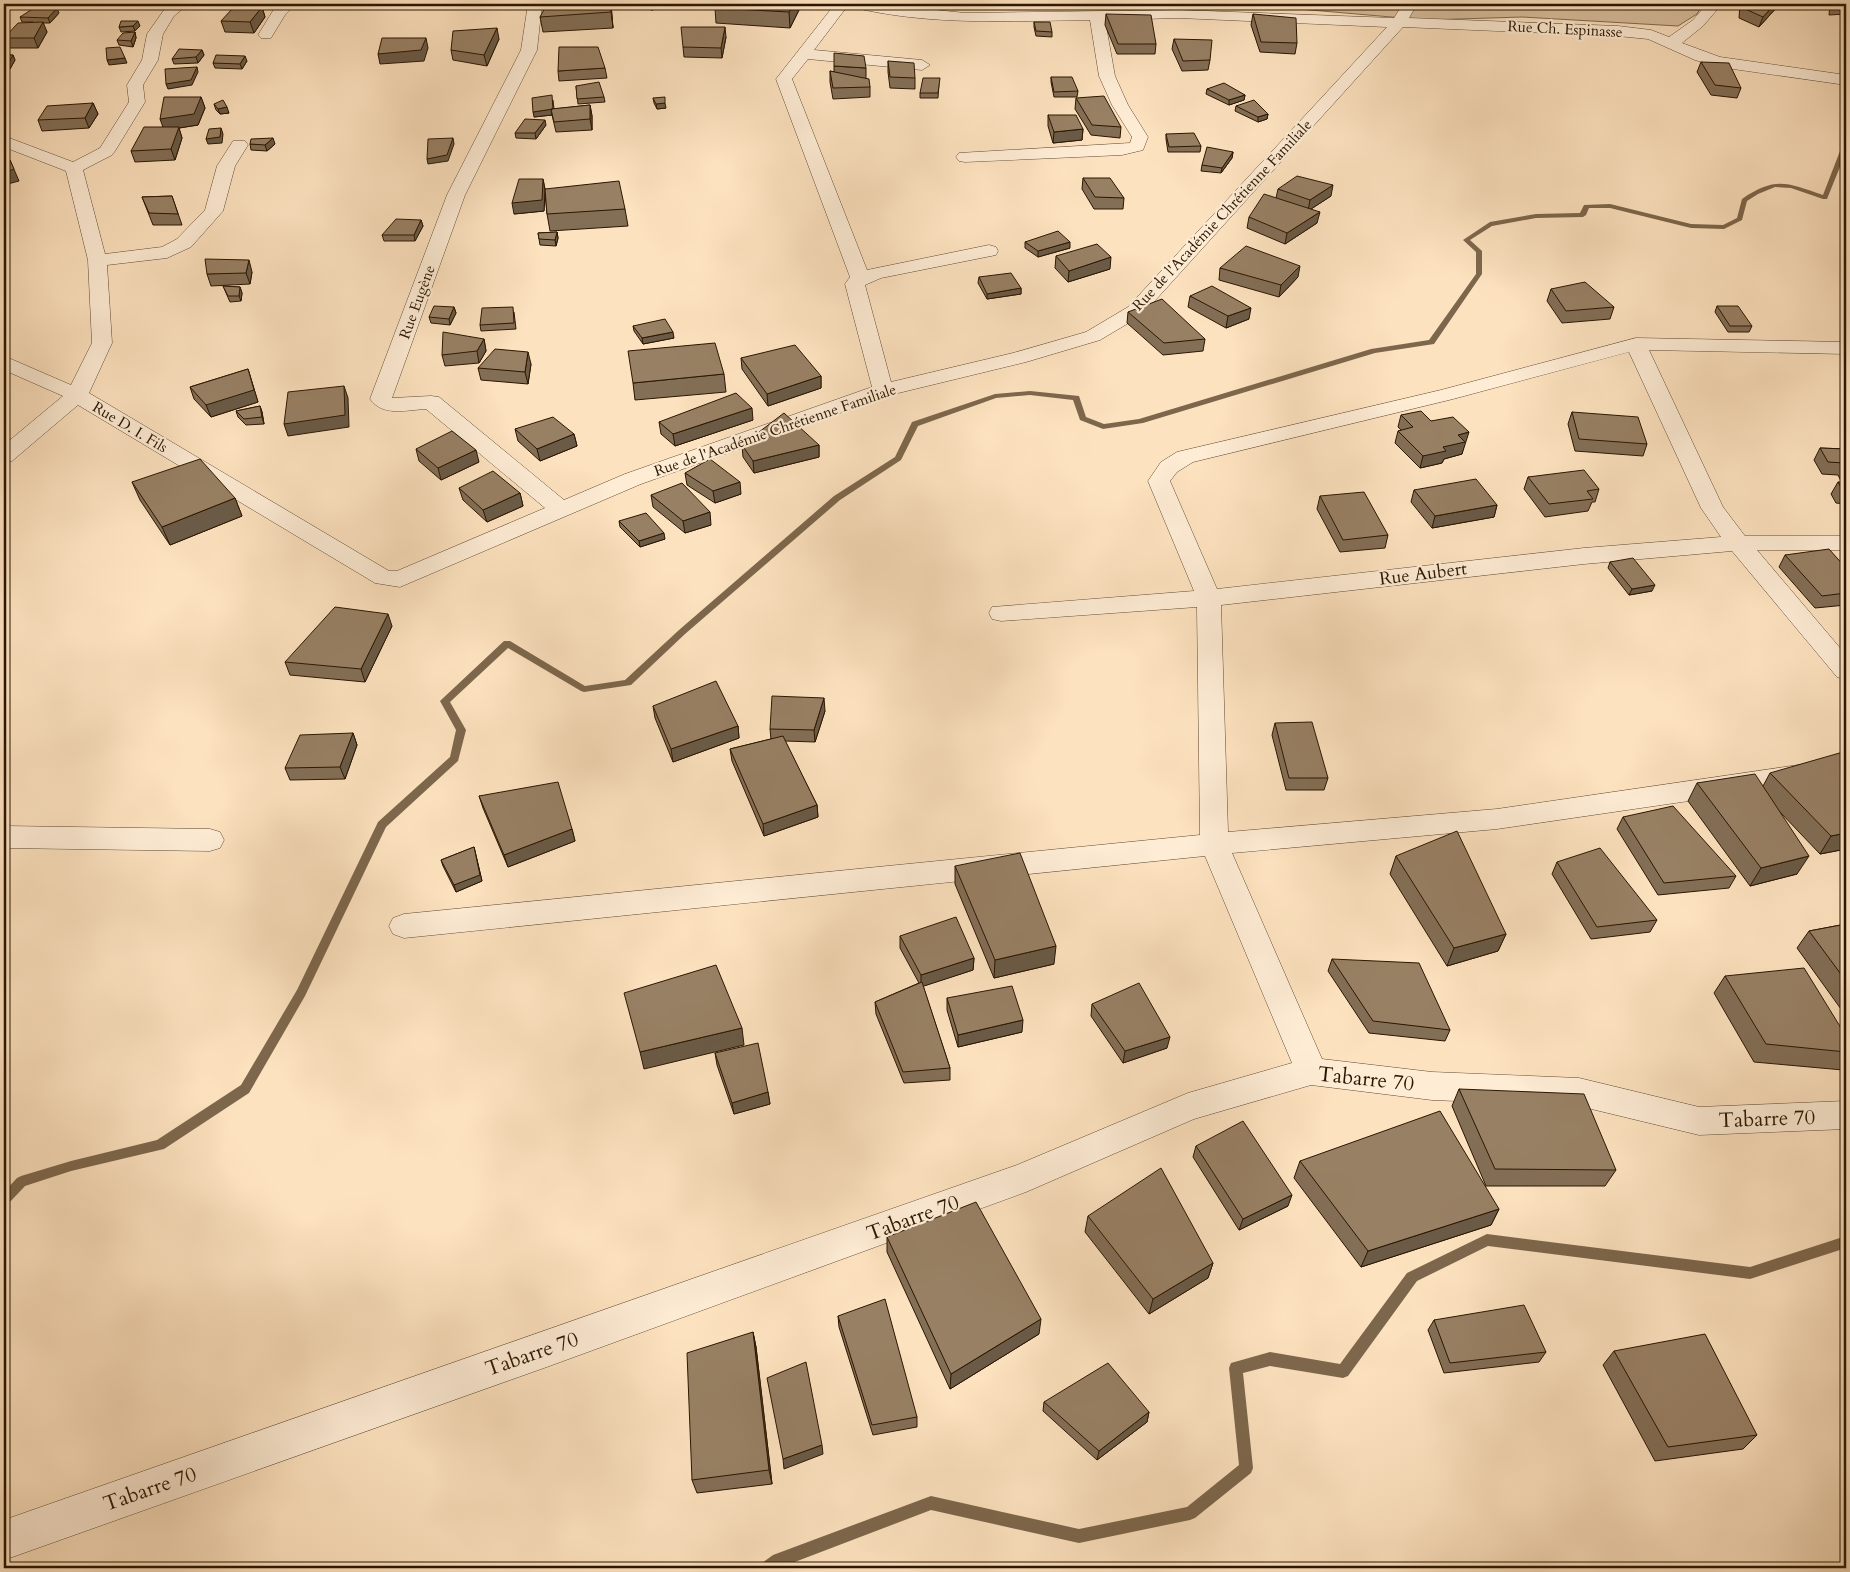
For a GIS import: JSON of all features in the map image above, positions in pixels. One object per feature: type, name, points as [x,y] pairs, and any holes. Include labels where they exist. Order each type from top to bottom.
[{"type":"street","points":[[4,141],[74,168],[106,151],[137,102],[135,85],[150,60],[155,34],[169,13],[181,4]]},
{"type":"street","points":[[266,34],[279,12],[289,4]]},
{"type":"street","name":"Rue Eugène","points":[[536,4],[530,50],[456,194],[382,399],[387,405],[431,402],[559,508]]},
{"type":"street","points":[[842,4],[784,80],[860,278]]},
{"type":"street","name":"Rue Ch. Espinasse","points":[[857,4],[887,10],[966,17],[1097,15],[1184,9],[1398,24],[1618,31],[1651,35],[1701,57],[1719,62],[1846,80]]},
{"type":"street","name":"Rue de l'Académie Chrétienne Familiale","points":[[400,579],[559,508],[642,476],[883,390],[1018,358],[1093,336],[1135,310],[1398,24],[1410,4]]},
{"type":"street","points":[[1672,43],[1698,23],[1715,4]]},
{"type":"street","points":[[965,157],[1122,150],[1137,146],[1140,137],[1120,105],[1107,76],[1097,15]]},
{"type":"street","points":[[804,54],[922,65]]},
{"type":"street","points":[[97,260],[146,256],[167,252],[184,244],[214,211],[226,166],[239,145]]},
{"type":"street","name":"Rue D. I. Fils","points":[[74,168],[97,260],[102,343],[77,395],[384,578],[400,579]]},
{"type":"street","points":[[883,390],[855,284],[860,278],[989,251]]},
{"type":"street","points":[[1636,344],[1712,508],[1738,543],[1846,671]]},
{"type":"street","points":[[1311,1072],[1214,844],[1209,598],[1159,481],[1169,467],[1185,457],[1446,395],[1636,344],[1846,348]]},
{"type":"street","points":[[4,362],[77,395],[4,456]]},
{"type":"street","name":"Rue Aubert","points":[[1001,612],[1209,598],[1584,556],[1738,543],[1846,543]]},
{"type":"street","points":[[404,926],[1214,844],[1497,819],[1846,768]]},
{"type":"street","points":[[4,837],[210,840]]},
{"type":"street","name":"Tabarre 70","points":[[4,1540],[553,1347],[1026,1177],[1188,1107],[1311,1072],[1432,1086],[1579,1092],[1699,1122],[1846,1115]]},
{"type":"shaded area","points":[[1299,4],[1703,4],[1697,14],[1678,26],[1522,17],[1426,20],[1299,9]]},
{"type":"building","points":[[547,4],[610,4],[611,12],[540,17]]},
{"type":"building","points":[[717,4],[794,4],[789,12],[715,8]]},
{"type":"building","points":[[1743,4],[1775,4],[1763,17],[1743,8]]},
{"type":"building","points":[[262,7],[250,22],[221,21],[232,9]]},
{"type":"building","points":[[34,8],[57,8],[48,18],[20,17]]},
{"type":"building","points":[[1106,14],[1151,15],[1156,44],[1118,44]]},
{"type":"building","points":[[1253,14],[1296,18],[1297,43],[1261,42]]},
{"type":"building","points":[[121,21],[138,21],[133,26],[119,27]]},
{"type":"building","points":[[43,22],[34,38],[4,38],[18,23]]},
{"type":"building","points":[[1034,22],[1050,22],[1052,32],[1036,31]]},
{"type":"building","points":[[681,27],[725,27],[721,48],[683,47]]},
{"type":"building","points":[[497,28],[484,55],[451,50],[453,31]]},
{"type":"building","points":[[135,32],[131,41],[117,40],[123,33]]},
{"type":"building","points":[[382,38],[426,38],[421,50],[378,54]]},
{"type":"building","points":[[1174,39],[1212,40],[1210,60],[1183,61]]},
{"type":"building","points":[[120,47],[125,58],[107,60],[106,48]]},
{"type":"building","points":[[559,47],[598,47],[605,68],[558,71]]},
{"type":"building","points":[[179,49],[202,50],[196,57],[172,59]]},
{"type":"building","points":[[834,53],[864,56],[866,68],[834,66]]},
{"type":"building","points":[[4,55],[13,55],[8,64],[4,64]]},
{"type":"building","points":[[216,55],[245,56],[240,64],[213,63]]},
{"type":"building","points":[[888,61],[914,63],[915,78],[890,77]]},
{"type":"building","points":[[1701,62],[1729,63],[1741,88],[1715,85]]},
{"type":"building","points":[[197,67],[191,80],[166,84],[165,69]]},
{"type":"building","points":[[830,71],[869,79],[870,87],[833,88]]},
{"type":"building","points":[[1051,77],[1072,77],[1078,91],[1054,92]]},
{"type":"building","points":[[923,78],[940,78],[938,93],[920,93]]},
{"type":"building","points":[[599,82],[604,97],[577,99],[576,86]]},
{"type":"building","points":[[1224,83],[1245,95],[1229,100],[1207,89]]},
{"type":"building","points":[[552,95],[553,109],[533,112],[532,98]]},
{"type":"building","points":[[1104,96],[1121,127],[1092,125],[1076,98]]},
{"type":"building","points":[[164,97],[201,97],[194,114],[160,119]]},
{"type":"building","points":[[665,97],[665,103],[656,104],[653,98]]},
{"type":"building","points":[[223,100],[227,107],[218,109],[214,104]]},
{"type":"building","points":[[1254,100],[1268,114],[1258,117],[1236,106]]},
{"type":"building","points":[[93,103],[85,118],[38,120],[47,106]]},
{"type":"building","points":[[590,105],[590,119],[554,122],[551,109]]},
{"type":"building","points":[[1048,115],[1076,115],[1083,129],[1054,132]]},
{"type":"building","points":[[525,119],[545,120],[535,133],[515,133]]},
{"type":"building","points":[[144,127],[179,127],[171,149],[131,151]]},
{"type":"building","points":[[221,128],[220,137],[206,139],[209,129]]},
{"type":"building","points":[[1194,133],[1201,146],[1169,147],[1166,134]]},
{"type":"building","points":[[273,138],[265,145],[250,144],[251,139]]},
{"type":"building","points":[[453,138],[447,155],[427,159],[428,139]]},
{"type":"building","points":[[1207,147],[1233,152],[1222,168],[1202,165]]},
{"type":"building","points":[[10,160],[14,169],[4,173],[4,161]]},
{"type":"building","points":[[1297,176],[1333,185],[1310,200],[1278,189]]},
{"type":"building","points":[[1083,178],[1110,178],[1124,198],[1095,197]]},
{"type":"building","points":[[519,179],[543,179],[542,200],[512,203]]},
{"type":"building","points":[[619,181],[625,209],[547,214],[545,189]]},
{"type":"building","points":[[1264,194],[1320,212],[1287,233],[1249,217]]},
{"type":"building","points":[[172,196],[178,214],[149,213],[142,197]]},
{"type":"building","points":[[396,219],[421,220],[414,235],[382,235]]},
{"type":"building","points":[[1058,231],[1070,242],[1038,251],[1025,242]]},
{"type":"building","points":[[557,232],[555,240],[539,239],[538,233]]},
{"type":"building","points":[[1097,244],[1111,257],[1069,271],[1056,256]]},
{"type":"building","points":[[1246,246],[1300,266],[1281,285],[1220,268]]},
{"type":"building","points":[[205,259],[249,260],[246,273],[207,274]]},
{"type":"building","points":[[1011,273],[1021,288],[987,294],[979,277]]},
{"type":"building","points":[[1585,282],[1614,307],[1566,311],[1551,289]]},
{"type":"building","points":[[223,286],[240,287],[239,296],[228,296]]},
{"type":"building","points":[[1212,286],[1251,308],[1228,316],[1190,296]]},
{"type":"building","points":[[1162,299],[1205,339],[1164,343],[1128,312]]},
{"type":"building","points":[[434,306],[454,307],[449,319],[429,317]]},
{"type":"building","points":[[1717,306],[1738,306],[1752,326],[1730,326]]},
{"type":"building","points":[[513,307],[514,323],[480,325],[482,308]]},
{"type":"building","points":[[665,319],[673,332],[642,338],[633,326]]},
{"type":"building","points":[[443,332],[484,339],[477,351],[442,355]]},
{"type":"building","points":[[715,343],[724,374],[633,383],[628,351]]},
{"type":"building","points":[[795,345],[821,376],[767,394],[741,358]]},
{"type":"building","points":[[495,349],[528,352],[525,372],[478,368]]},
{"type":"building","points":[[248,369],[254,390],[206,405],[190,387]]},
{"type":"building","points":[[344,386],[345,415],[284,424],[288,392]]},
{"type":"building","points":[[736,393],[752,408],[673,434],[659,422]]},
{"type":"building","points":[[260,406],[262,417],[244,419],[236,411]]},
{"type":"building","points":[[1421,411],[1431,421],[1453,417],[1469,432],[1458,435],[1465,442],[1443,447],[1446,451],[1423,456],[1398,431],[1413,427],[1401,415]]},
{"type":"building","points":[[1572,412],[1638,417],[1647,444],[1579,439]]},
{"type":"building","points":[[784,413],[819,445],[753,461],[742,445]]},
{"type":"building","points":[[553,417],[574,434],[537,449],[515,429]]},
{"type":"building","points":[[452,431],[476,450],[438,468],[416,449]]},
{"type":"building","points":[[1820,448],[1846,449],[1846,466],[1844,463],[1828,462]]},
{"type":"building","points":[[200,459],[235,498],[162,527],[132,482]]},
{"type":"building","points":[[710,459],[740,482],[713,491],[685,473]]},
{"type":"building","points":[[1584,470],[1599,489],[1587,491],[1593,499],[1549,504],[1528,477]]},
{"type":"building","points":[[493,471],[520,493],[483,510],[459,488]]},
{"type":"building","points":[[1476,479],[1497,505],[1435,516],[1414,490]]},
{"type":"building","points":[[1838,482],[1846,483],[1846,491],[1843,491]]},
{"type":"building","points":[[682,483],[710,512],[683,521],[651,495]]},
{"type":"building","points":[[1364,492],[1388,535],[1343,540],[1320,496]]},
{"type":"building","points":[[646,513],[664,533],[639,541],[619,521]]},
{"type":"building","points":[[1829,549],[1846,568],[1846,593],[1822,596],[1785,555]]},
{"type":"building","points":[[1633,558],[1655,585],[1632,589],[1610,562]]},
{"type":"building","points":[[335,607],[388,614],[361,669],[285,662]]},
{"type":"building","points":[[716,681],[738,726],[671,749],[653,706]]},
{"type":"building","points":[[772,696],[824,698],[814,730],[770,729]]},
{"type":"building","points":[[1312,722],[1328,778],[1289,778],[1275,723]]},
{"type":"building","points":[[353,733],[340,767],[285,768],[300,735]]},
{"type":"building","points":[[783,736],[817,805],[763,824],[730,749]]},
{"type":"building","points":[[1843,752],[1846,757],[1846,833],[1831,836],[1770,773]]},
{"type":"building","points":[[1755,774],[1809,856],[1761,868],[1697,783]]},
{"type":"building","points":[[558,782],[572,829],[504,855],[479,796]]},
{"type":"building","points":[[1673,806],[1736,876],[1664,883],[1623,817]]},
{"type":"building","points":[[1457,831],[1506,934],[1454,948],[1396,856]]},
{"type":"building","points":[[474,847],[480,875],[454,885],[441,860]]},
{"type":"building","points":[[1600,848],[1657,920],[1597,927],[1557,862]]},
{"type":"building","points":[[1020,853],[1056,946],[995,960],[955,866]]},
{"type":"building","points":[[956,917],[974,958],[921,975],[900,936]]},
{"type":"building","points":[[1846,924],[1846,981],[1809,931]]},
{"type":"building","points":[[1332,959],[1419,963],[1450,1030],[1373,1021]]},
{"type":"building","points":[[716,965],[742,1028],[640,1052],[624,993]]},
{"type":"building","points":[[1804,968],[1846,1036],[1846,1052],[1766,1044],[1725,976]]},
{"type":"building","points":[[922,982],[950,1068],[903,1072],[875,1002]]},
{"type":"building","points":[[1139,983],[1170,1037],[1125,1051],[1092,1004]]},
{"type":"building","points":[[1012,986],[1023,1020],[958,1035],[947,998]]},
{"type":"building","points":[[758,1043],[768,1092],[732,1103],[715,1053]]},
{"type":"building","points":[[1459,1089],[1584,1094],[1616,1170],[1495,1169]]},
{"type":"building","points":[[1440,1111],[1499,1209],[1368,1251],[1300,1161]]},
{"type":"building","points":[[1243,1121],[1292,1195],[1243,1219],[1196,1146]]},
{"type":"building","points":[[1161,1168],[1213,1263],[1153,1299],[1088,1216]]},
{"type":"building","points":[[976,1202],[1041,1319],[951,1374],[887,1237]]},
{"type":"building","points":[[885,1299],[917,1417],[872,1425],[838,1316]]},
{"type":"building","points":[[1524,1305],[1546,1352],[1450,1363],[1434,1320]]},
{"type":"building","points":[[753,1332],[769,1470],[692,1480],[687,1353]]},
{"type":"building","points":[[1705,1334],[1757,1435],[1668,1447],[1614,1351]]},
{"type":"building","points":[[806,1362],[822,1445],[783,1459],[767,1378]]},
{"type":"building","points":[[1108,1363],[1149,1412],[1099,1451],[1044,1402]]},
{"type":"waterway","points":[[4,1200],[21,1182],[71,1166],[160,1145],[245,1089],[301,993],[382,825],[455,758],[461,730],[445,701],[507,643],[584,689],[628,683],[682,632],[837,498],[898,458],[915,424],[995,396],[1030,393],[1076,398],[1083,418],[1103,427],[1140,421],[1374,351],[1431,342],[1479,274],[1479,251],[1466,240],[1490,224],[1536,216],[1583,215],[1586,206],[1610,206],[1691,226],[1724,227],[1740,219],[1744,200],[1766,187],[1783,185],[1825,198],[1843,151],[1846,150]]},
{"type":"waterway","points":[[767,1568],[778,1560],[931,1503],[1079,1536],[1190,1513],[1246,1468],[1236,1368],[1270,1359],[1343,1371],[1412,1277],[1487,1240],[1750,1273],[1846,1242]]}]
